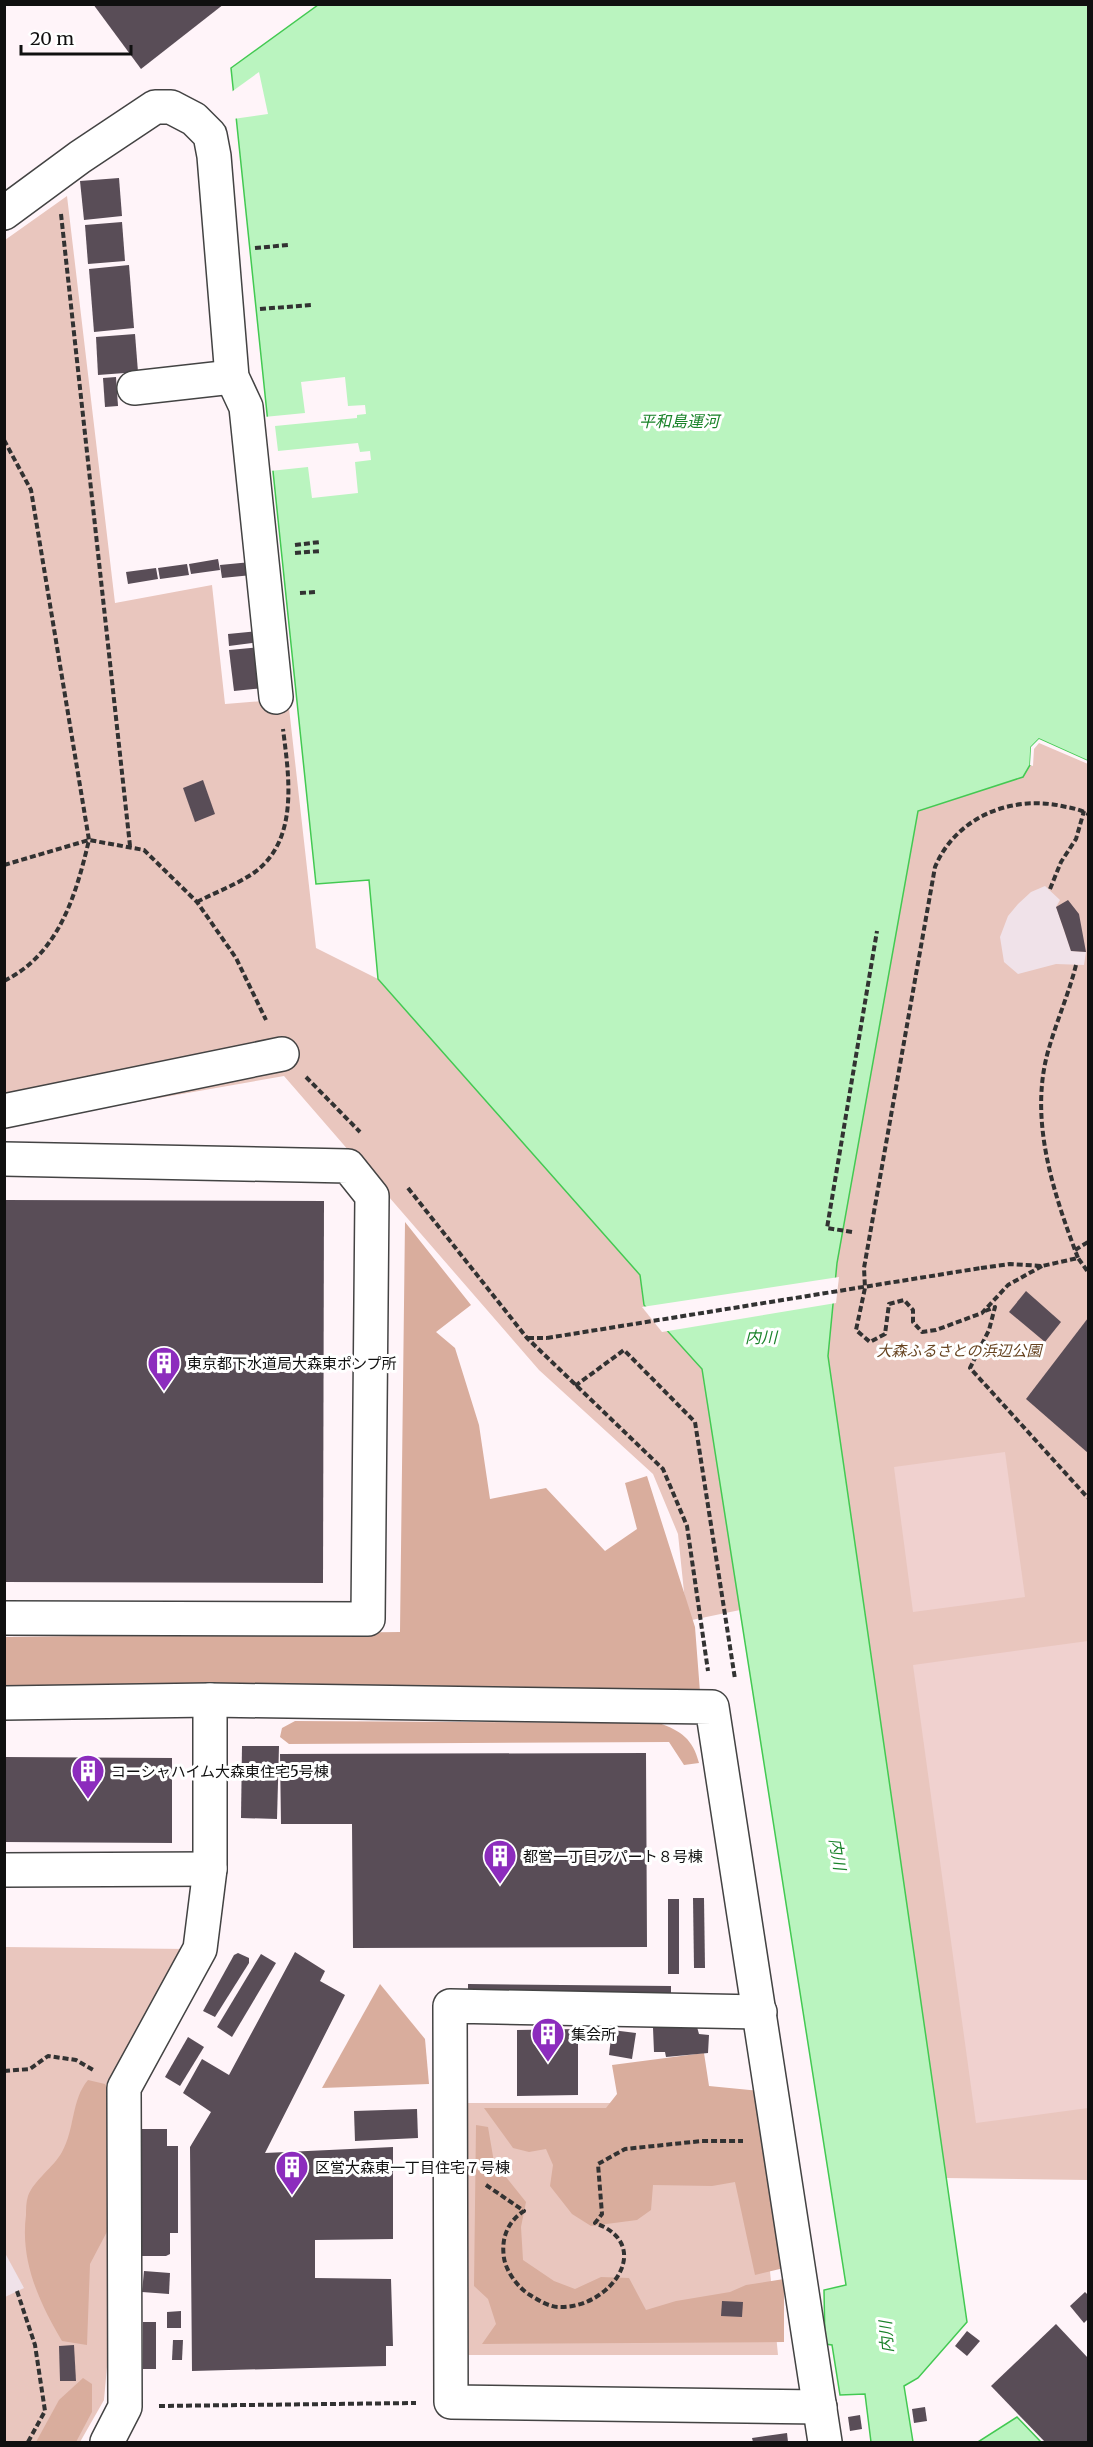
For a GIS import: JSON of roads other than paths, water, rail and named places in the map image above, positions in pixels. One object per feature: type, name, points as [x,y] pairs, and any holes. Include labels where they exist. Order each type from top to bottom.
[{"type":"street","points":[[4,213],[155,107],[171,107],[194,118],[210,135],[214,156],[207,202],[226,312],[232,377],[246,407],[276,697]]},
{"type":"street","points":[[134,388],[232,377]]},
{"type":"street","points":[[4,1111],[282,1054]]},
{"type":"street","points":[[4,1159],[348,1166],[372,1196],[368,1618],[4,1618]]},
{"type":"street","points":[[107,2442],[125,2407],[124,2088],[200,1949],[210,1869],[210,1701]]},
{"type":"street","points":[[4,1703],[210,1701],[712,1707],[825,2442]]},
{"type":"street","points":[[4,1870],[210,1869]]},
{"type":"street","points":[[760,2012],[450,2006],[451,2402],[820,2407]]},
{"type":"water","name":"平和島運河","points":[[318,5],[1088,5],[1088,761],[1039,739],[1031,747],[1030,765],[1023,777],[918,811],[837,1263],[828,1356],[967,2322],[918,2378],[904,2386],[913,2442],[871,2442],[865,2394],[840,2395],[832,2345],[825,2344],[824,2290],[846,2285],[702,1369],[644,1305],[640,1275],[378,979],[369,880],[316,884],[231,68]]},
{"type":"water","points":[[1017,2417],[1041,2442],[978,2442]]},
{"type":"place","name":"東京都下水道局大森東ポンプ所","points":[[164,1392]]},
{"type":"place","name":"コーシャハイム大森東住宅5号棟","points":[[88,1800]]},
{"type":"place","name":"都営一丁目アパート８号棟","points":[[500,1885]]},
{"type":"place","name":"集会所","points":[[548,2063]]},
{"type":"place","name":"区営大森東一丁目住宅７号棟","points":[[292,2196]]},
{"type":"water label","name":"内川","points":[[761,1337]]},
{"type":"water label","name":"内川","points":[[838,1854]]},
{"type":"water label","name":"内川","points":[[886,2337]]},
{"type":"park label","name":"大森ふるさとの浜辺公園","points":[[959,1350]]}]
